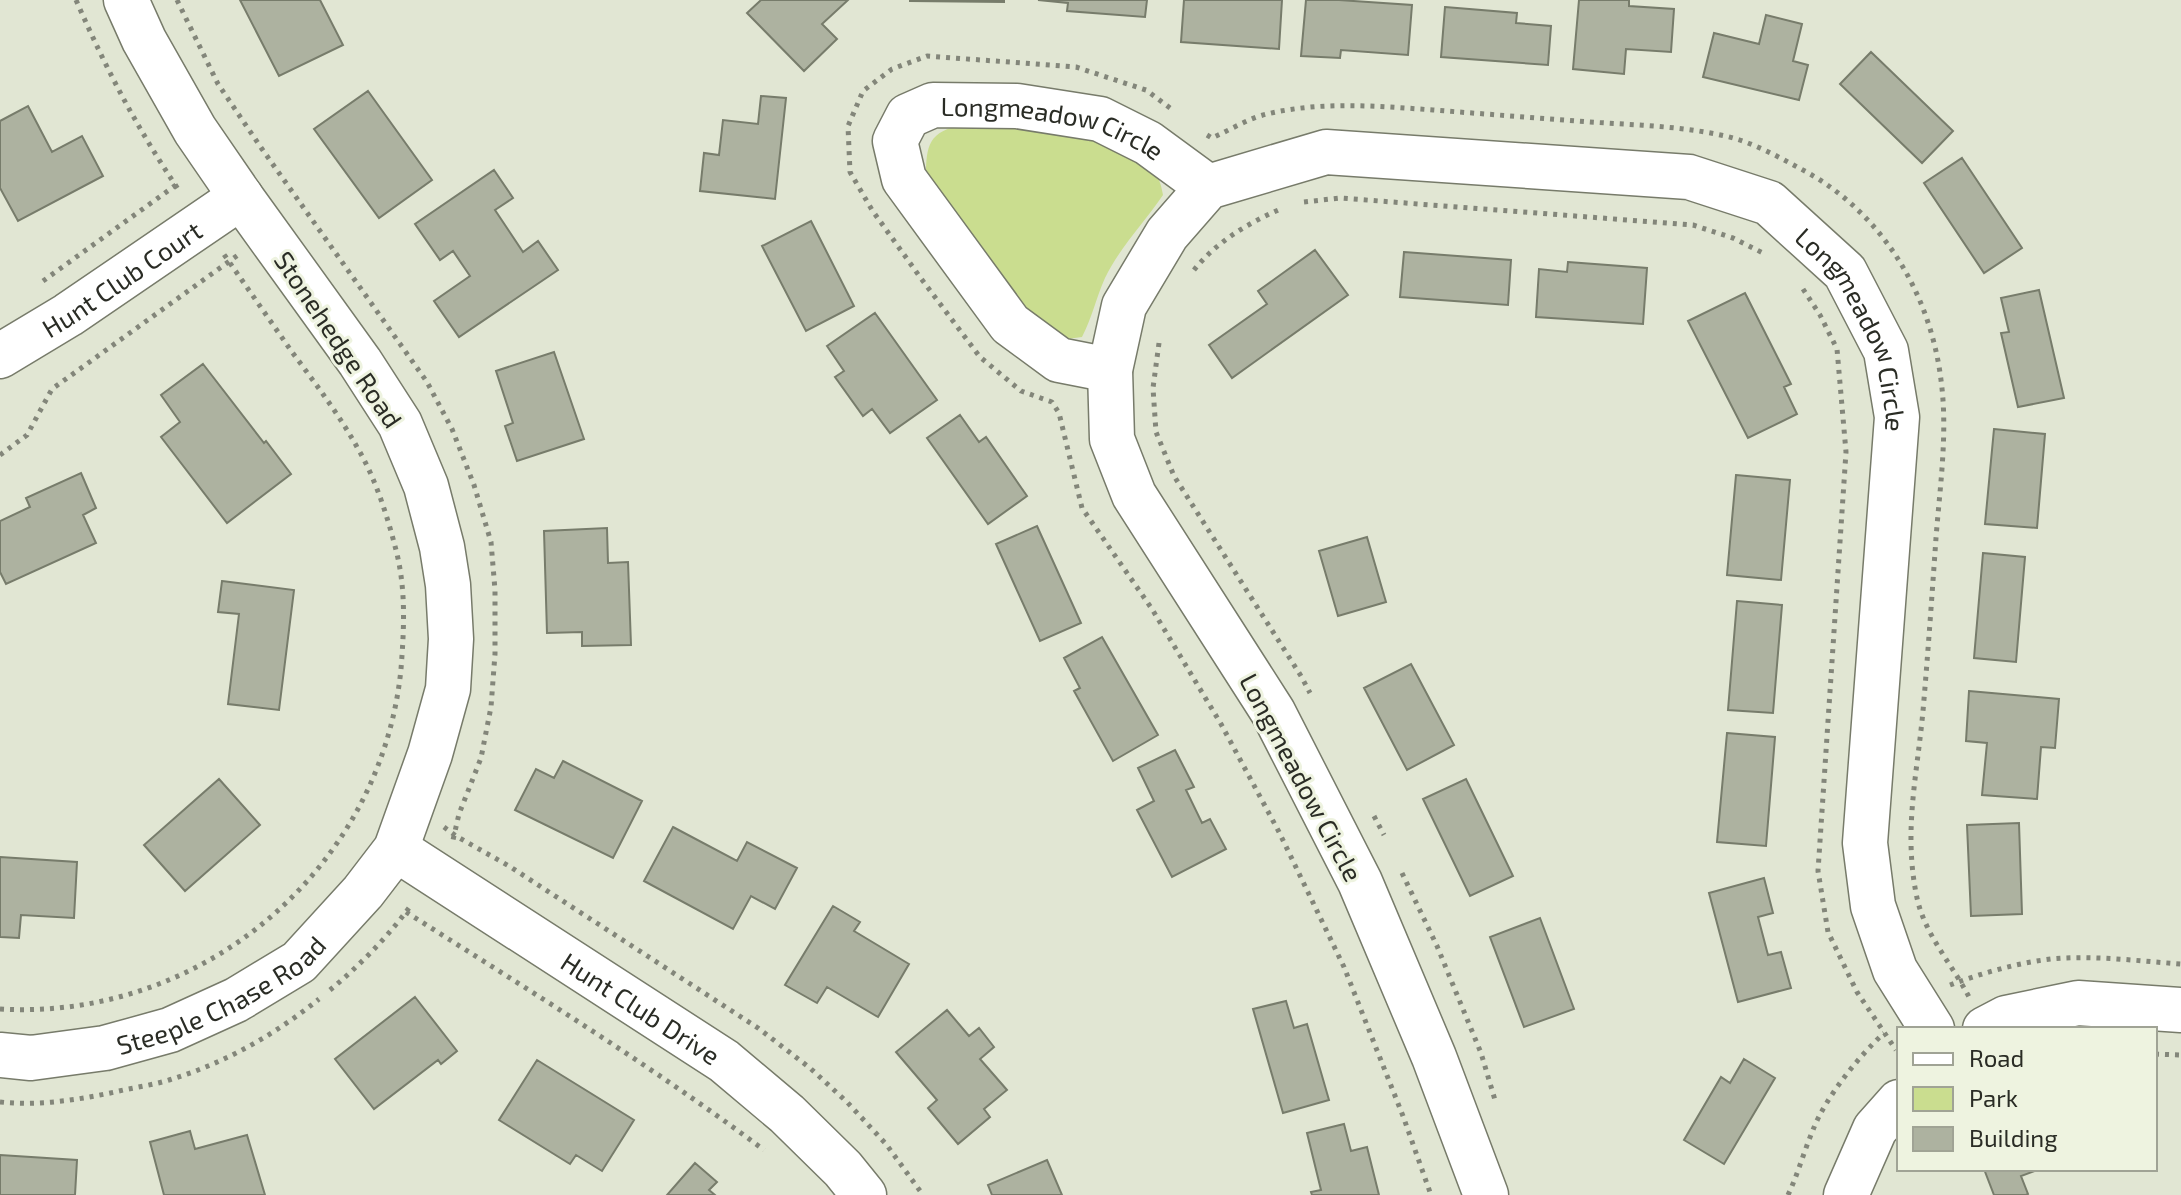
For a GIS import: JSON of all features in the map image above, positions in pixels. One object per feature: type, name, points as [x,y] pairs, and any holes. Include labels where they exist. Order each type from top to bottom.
[{"type":"street","name":"Stonehedge Road","points":[[126,0],[144,40],[195,130],[360,362],[400,424],[426,486],[448,585],[451,639],[448,689],[430,754],[396,849]]},
{"type":"street","name":"Longmeadow Circle","points":[[1110,370],[1059,360],[1010,324],[904,179],[895,141],[908,116],[933,105],[1017,106],[1100,119],[1148,143],[1208,187]]},
{"type":"street","name":"Longmeadow Circle","points":[[1486,1195],[1434,1057],[1360,882],[1273,712],[1134,495],[1112,439],[1110,370],[1124,306],[1167,234],[1208,187],[1326,152],[1689,177],[1769,203],[1845,272],[1886,351],[1897,417],[1865,843],[1873,906],[1910,1027]]},
{"type":"street","name":"Hunt Club Court","points":[[0,356],[68,315],[241,197]]},
{"type":"street","name":"Hunt Club Drive","points":[[396,849],[724,1061],[787,1114],[843,1169],[864,1195]]},
{"type":"street","name":"Steeple Chase Road","points":[[0,1055],[31,1058],[105,1048],[170,1030],[236,1000],[299,962],[396,849]]},
{"type":"street","points":[[1978,1015],[2006,1018],[2078,1003],[2181,1010]]},
{"type":"street","points":[[1846,1195],[1875,1129],[1897,1104]]},
{"type":"path","points":[[0,1009],[33,1011],[65,1008],[150,989],[211,960],[274,916],[299,891],[328,854],[362,803],[386,748],[393,719],[404,631],[398,557],[379,496],[358,448],[337,413],[151,149],[121,97],[76,0]]},
{"type":"path","points":[[0,1102],[20,1104],[76,1100],[174,1079],[236,1053],[293,1019],[348,975],[407,912],[456,836],[459,814],[481,758],[491,707],[495,590],[491,542],[474,485],[452,429],[427,382],[218,84],[177,0]]},
{"type":"path","points":[[1179,114],[1146,90],[1076,67],[927,56],[892,69],[863,91],[848,126],[850,172],[872,210],[980,357],[1021,391],[1052,402],[1059,413],[1082,508],[1152,609],[1221,724],[1279,832],[1344,967],[1431,1195]]},
{"type":"path","points":[[1201,130],[1212,138],[1265,114],[1326,106],[1673,128],[1728,137],[1771,153],[1820,179],[1863,213],[1893,250],[1916,289],[1933,334],[1942,382],[1943,442],[1910,856],[1918,903],[1930,934],[1961,981],[1978,1015]]},
{"type":"path","points":[[36,286],[176,185]]},
{"type":"path","points":[[1296,202],[1340,198],[1693,225],[1733,238],[1773,259]]},
{"type":"path","points":[[1187,279],[1202,260],[1229,237],[1286,207]]},
{"type":"path","points":[[0,455],[27,435],[52,389],[246,250]]},
{"type":"path","points":[[1799,283],[1837,349],[1846,452],[1818,871],[1828,932],[1857,992],[1883,1034],[1897,1037]]},
{"type":"path","points":[[1159,342],[1153,388],[1156,432],[1174,476],[1316,703]]},
{"type":"path","points":[[1373,815],[1386,842]]},
{"type":"path","points":[[328,854],[407,912],[619,1047],[771,1155]]},
{"type":"path","points":[[1399,868],[1437,946],[1481,1053],[1492,1091]]},
{"type":"path","points":[[2157,1054],[2181,1055]]},
{"type":"green space","points":[[963,125],[1048,130],[1089,138],[1142,163],[1159,179],[1163,195],[1111,267],[1082,337],[1067,339],[1032,319],[926,177],[927,156],[932,141],[943,131]]},
{"type":"building","points":[[240,0],[320,0],[343,45],[279,76]]},
{"type":"building","points":[[761,0],[848,0],[822,24],[837,39],[804,71],[747,13]]},
{"type":"building","points":[[1004,0],[1004,2],[910,1]]},
{"type":"building","points":[[1038,0],[1147,0],[1145,17],[1067,11],[1068,3]]},
{"type":"building","points":[[1184,0],[1282,0],[1279,49],[1181,42]]},
{"type":"building","points":[[1306,0],[1412,5],[1408,55],[1341,50],[1340,58],[1301,56]]},
{"type":"building","points":[[1579,0],[1629,0],[1629,6],[1674,9],[1671,52],[1626,49],[1624,74],[1573,69]]},
{"type":"building","points":[[1445,7],[1517,13],[1516,23],[1551,26],[1548,65],[1441,57]]},
{"type":"building","points":[[1766,15],[1802,24],[1793,61],[1808,65],[1799,100],[1703,77],[1714,33],[1759,44]]},
{"type":"building","points":[[1871,52],[1953,131],[1922,163],[1840,84]]},
{"type":"building","points":[[368,91],[432,180],[379,218],[314,129]]},
{"type":"building","points":[[761,96],[786,98],[775,199],[700,191],[704,153],[719,155],[723,120],[758,124]]},
{"type":"building","points":[[28,106],[52,152],[82,136],[103,176],[18,221],[0,188],[0,121]]},
{"type":"building","points":[[1962,158],[2022,248],[1984,273],[1924,183]]},
{"type":"building","points":[[494,170],[513,198],[495,210],[523,252],[538,241],[558,270],[459,337],[434,301],[470,276],[453,251],[440,260],[415,224]]},
{"type":"building","points":[[811,221],[854,306],[806,331],[762,246]]},
{"type":"building","points":[[1315,250],[1348,295],[1232,378],[1209,345],[1267,304],[1258,291]]},
{"type":"building","points":[[1404,252],[1511,260],[1508,305],[1400,297]]},
{"type":"building","points":[[1568,262],[1647,268],[1643,324],[1536,317],[1539,269],[1567,272]]},
{"type":"building","points":[[2039,290],[2064,398],[2018,407],[2001,333],[2009,332],[2001,298]]},
{"type":"building","points":[[1745,293],[1791,384],[1784,387],[1797,414],[1748,438],[1688,321]]},
{"type":"building","points":[[875,313],[937,400],[890,433],[872,409],[863,416],[835,377],[844,371],[827,346]]},
{"type":"building","points":[[554,352],[584,439],[517,461],[505,426],[513,423],[496,371]]},
{"type":"building","points":[[203,364],[291,474],[227,523],[161,437],[180,422],[161,395]]},
{"type":"building","points":[[960,415],[979,442],[986,437],[1027,496],[988,524],[927,438]]},
{"type":"building","points":[[1994,429],[2045,434],[2037,528],[1985,524]]},
{"type":"building","points":[[81,473],[96,508],[83,515],[96,543],[6,584],[0,572],[0,521],[30,507],[26,498]]},
{"type":"building","points":[[1736,475],[1790,480],[1781,580],[1727,575]]},
{"type":"building","points":[[1037,526],[1081,623],[1040,641],[996,544]]},
{"type":"building","points":[[607,528],[608,563],[628,562],[631,645],[582,646],[582,632],[547,633],[544,531]]},
{"type":"building","points":[[1367,537],[1386,602],[1338,616],[1319,551]]},
{"type":"building","points":[[1983,553],[2025,557],[2016,662],[1974,658]]},
{"type":"building","points":[[222,581],[294,590],[279,710],[228,704],[239,614],[218,612]]},
{"type":"building","points":[[1737,601],[1782,605],[1773,713],[1728,710]]},
{"type":"building","points":[[1102,637],[1158,735],[1113,761],[1074,691],[1080,688],[1064,658]]},
{"type":"building","points":[[1411,664],[1454,745],[1407,770],[1364,688]]},
{"type":"building","points":[[1969,691],[2059,699],[2055,748],[2041,747],[2037,799],[1982,795],[1987,743],[1966,741]]},
{"type":"building","points":[[1727,733],[1775,737],[1766,846],[1717,842]]},
{"type":"building","points":[[1175,750],[1194,787],[1186,790],[1202,823],[1210,819],[1226,849],[1172,877],[1137,810],[1154,801],[1138,768]]},
{"type":"building","points":[[563,761],[642,801],[613,858],[515,810],[536,769],[554,778]]},
{"type":"building","points":[[219,779],[260,825],[185,891],[144,845]]},
{"type":"building","points":[[1466,779],[1513,876],[1470,896],[1423,799]]},
{"type":"building","points":[[2019,823],[2022,914],[1971,916],[1967,825]]},
{"type":"building","points":[[673,827],[737,861],[747,842],[797,868],[775,909],[751,896],[733,929],[644,881]]},
{"type":"building","points":[[0,857],[77,862],[74,918],[21,915],[19,938],[0,937]]},
{"type":"building","points":[[1764,878],[1773,913],[1758,917],[1768,955],[1781,952],[1791,988],[1738,1002],[1709,893]]},
{"type":"building","points":[[833,906],[860,922],[854,931],[909,964],[878,1017],[827,987],[817,1003],[785,985]]},
{"type":"building","points":[[1540,918],[1574,1009],[1524,1027],[1490,937]]},
{"type":"building","points":[[415,997],[457,1051],[441,1064],[438,1060],[374,1109],[335,1059]]},
{"type":"building","points":[[1286,1001],[1294,1028],[1307,1024],[1329,1100],[1283,1113],[1253,1009]]},
{"type":"building","points":[[947,1010],[969,1036],[979,1028],[994,1047],[980,1059],[1007,1090],[984,1109],[990,1117],[958,1144],[928,1108],[937,1100],[896,1052]]},
{"type":"building","points":[[1744,1059],[1775,1078],[1724,1164],[1684,1140],[1721,1077],[1730,1083]]},
{"type":"building","points":[[537,1060],[634,1120],[602,1171],[576,1155],[570,1164],[499,1120]]},
{"type":"building","points":[[1344,1124],[1351,1151],[1367,1147],[1379,1195],[1312,1195],[1311,1192],[1321,1190],[1307,1133]]},
{"type":"building","points":[[190,1131],[195,1149],[247,1135],[265,1195],[164,1195],[150,1142]]},
{"type":"building","points":[[0,1155],[77,1160],[75,1195],[0,1195]]},
{"type":"building","points":[[1047,1160],[1062,1195],[992,1195],[988,1185]]},
{"type":"building","points":[[695,1163],[717,1182],[709,1190],[715,1195],[667,1195]]},
{"type":"building","points":[[1985,1171],[2035,1171],[2021,1176],[2028,1194],[1994,1195]]}]
